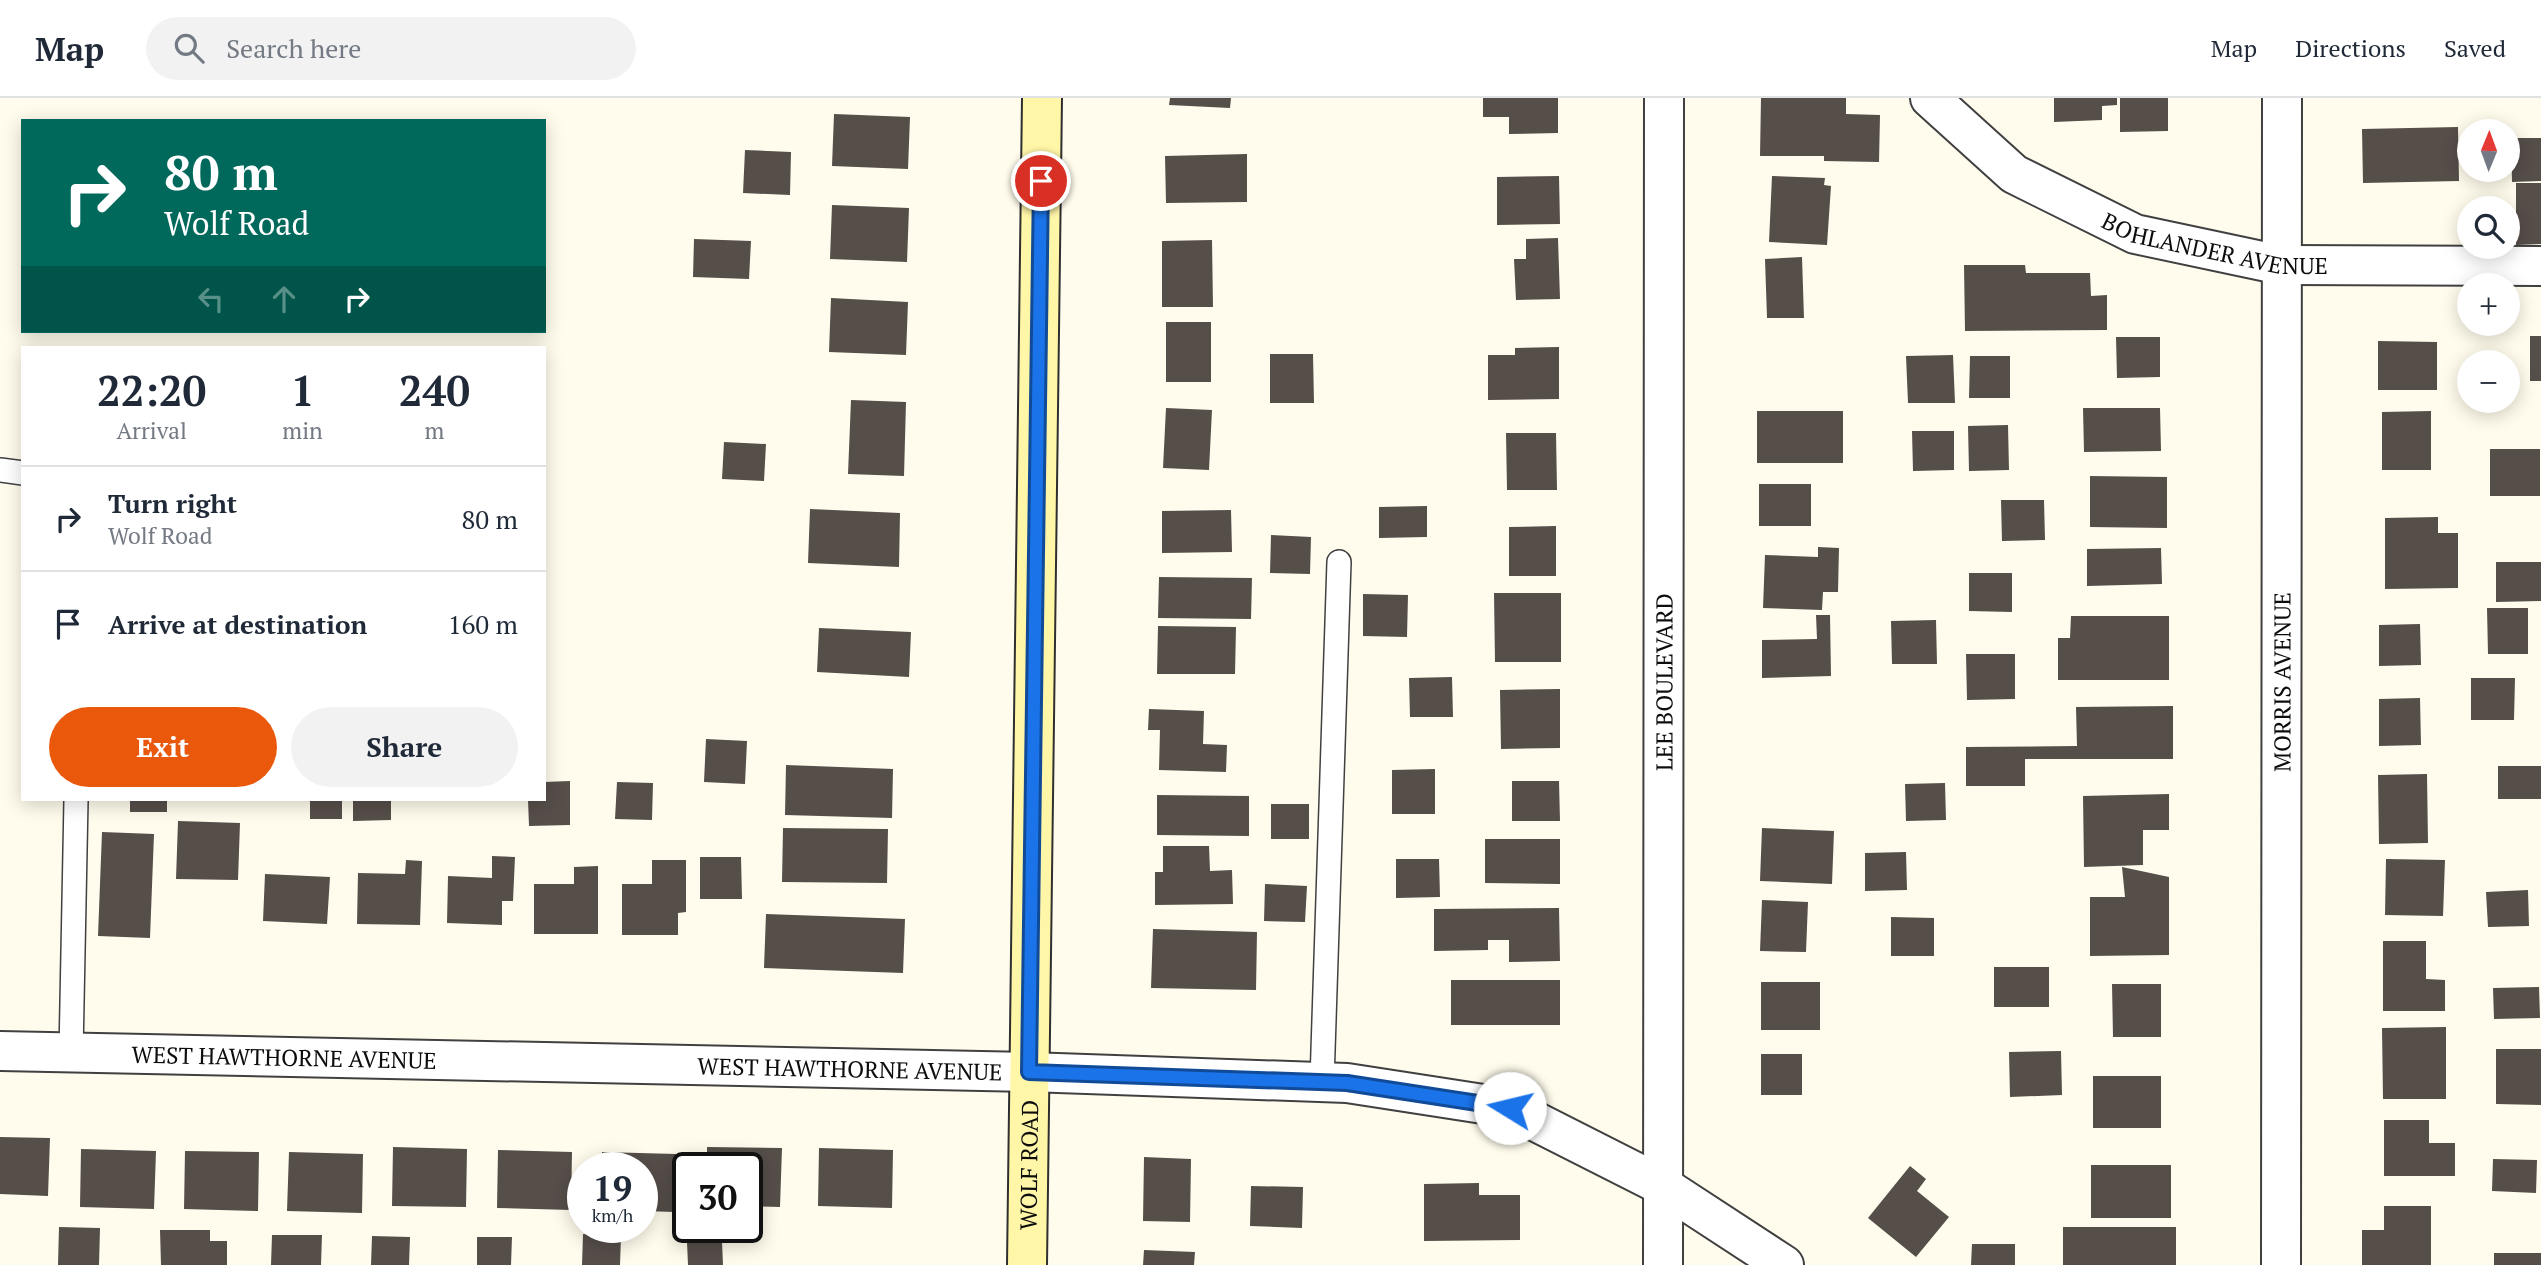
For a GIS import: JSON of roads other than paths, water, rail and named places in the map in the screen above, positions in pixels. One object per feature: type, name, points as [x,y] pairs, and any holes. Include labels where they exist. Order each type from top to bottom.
[{"type":"main road","name":"WOLF ROAD","points":[[1027,1265],[1042,98]]},
{"type":"street","name":"LEE BOULEVARD","points":[[1663,1265],[1664,98]]},
{"type":"street","name":"BOHLANDER AVENUE","points":[[1930,98],[2014,174],[2135,234],[2281,265],[2541,266]]},
{"type":"street","name":"MORRIS AVENUE","points":[[2281,1265],[2282,98]]},
{"type":"street","name":"WEST HAWTHORNE AVENUE","points":[[0,1051],[1029,1072],[1347,1083],[1510,1108],[1663,1186],[1784,1265]]},
{"type":"lane","points":[[0,470],[21,473]]},
{"type":"lane","points":[[1322,1082],[1339,562]]},
{"type":"lane","points":[[71,1053],[76,801]]}]
